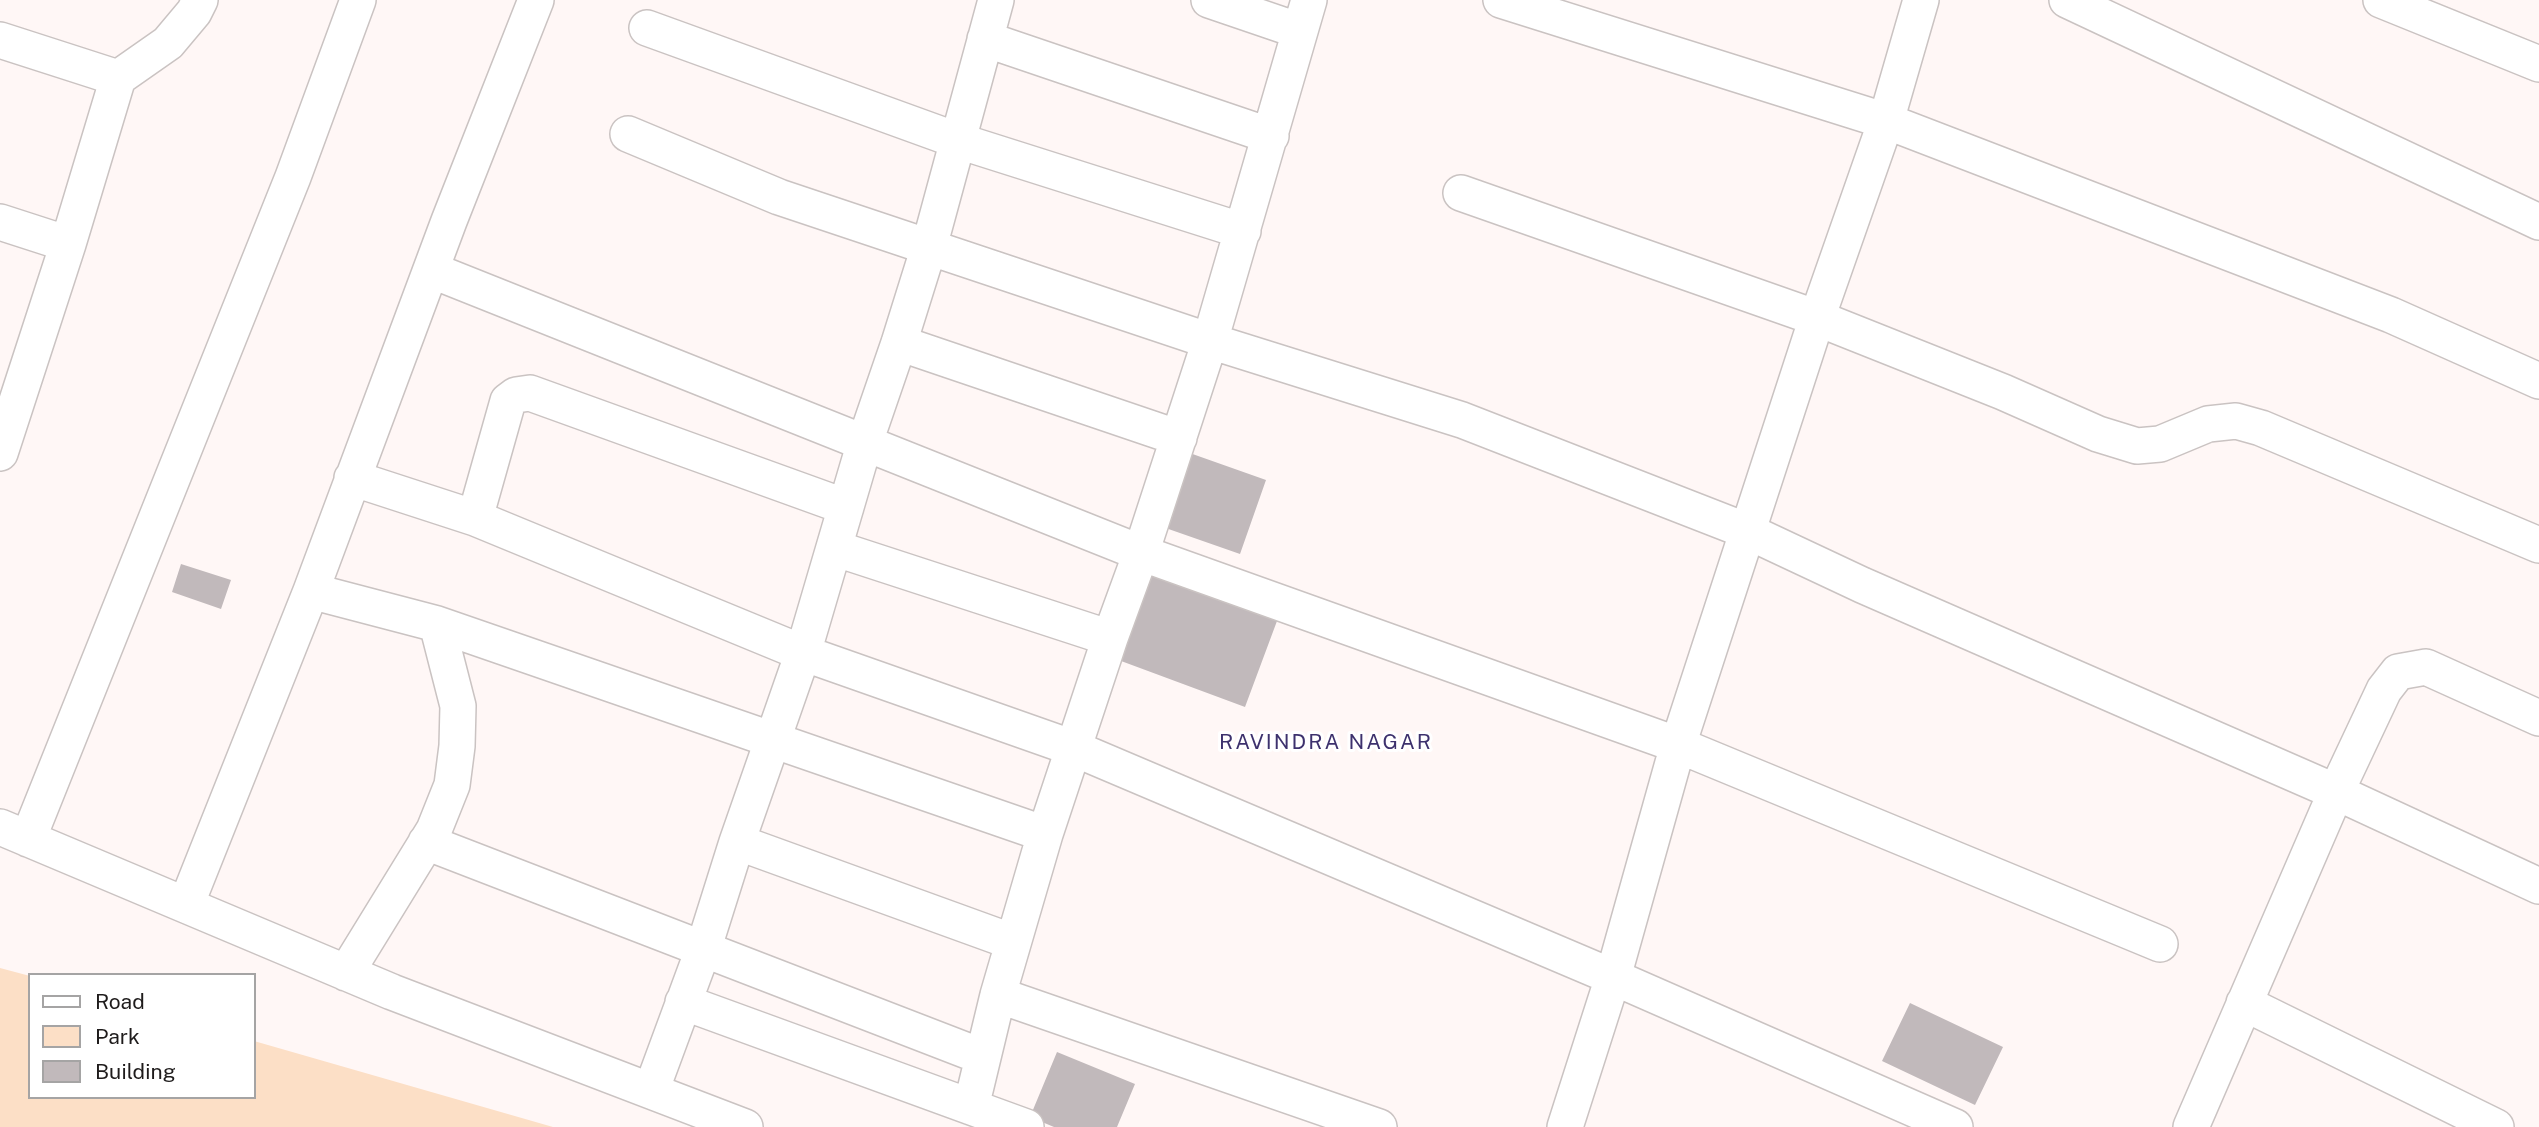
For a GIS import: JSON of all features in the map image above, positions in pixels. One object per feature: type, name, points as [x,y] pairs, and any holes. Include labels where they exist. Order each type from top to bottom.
[{"type":"street","points":[[3,432],[68,244],[118,78],[168,43],[194,12],[200,0]]},
{"type":"street","points":[[358,0],[293,177],[14,833],[346,973],[745,1127]]},
{"type":"street","points":[[186,905],[311,591],[536,0]]},
{"type":"street","points":[[651,1091],[703,950],[737,842],[803,653],[865,442],[900,344],[929,247],[996,0]]},
{"type":"street","points":[[971,1107],[998,995],[1045,834],[1210,341],[1305,15],[1209,0]]},
{"type":"street","points":[[1501,0],[1886,121],[2391,316],[2539,381]]},
{"type":"street","points":[[1564,1127],[1613,977],[1678,745],[1817,318],[1886,121],[1921,0]]},
{"type":"street","points":[[2067,0],[2539,222]]},
{"type":"street","points":[[2381,0],[2539,64]]},
{"type":"street","points":[[647,28],[959,141],[1243,231]]},
{"type":"street","points":[[985,39],[1271,136]]},
{"type":"street","points":[[0,40],[118,78]]},
{"type":"street","points":[[628,134],[779,197],[1210,341],[1462,419],[1747,531],[2098,690],[2336,792],[2539,886]]},
{"type":"street","points":[[1461,193],[1817,318],[2003,392],[2098,434],[2137,446],[2160,444],[2208,424],[2236,421],[2261,428],[2539,545]]},
{"type":"street","points":[[0,222],[68,244]]},
{"type":"street","points":[[431,270],[1141,553],[1678,745],[2160,944]]},
{"type":"street","points":[[900,344],[1179,438]]},
{"type":"street","points":[[475,519],[508,401],[516,395],[530,393],[846,507]]},
{"type":"street","points":[[352,478],[475,519],[803,653],[1073,748],[1613,977],[1955,1127]]},
{"type":"street","points":[[834,548],[1110,638]]},
{"type":"street","points":[[311,591],[437,624],[1045,834]]},
{"type":"street","points":[[346,973],[426,842],[440,817],[452,785],[458,706],[437,624]]},
{"type":"street","points":[[2191,1127],[2336,792],[2384,690],[2398,672],[2426,667],[2539,718]]},
{"type":"street","points":[[426,842],[983,1057]]},
{"type":"street","points":[[737,842],[1013,942]]},
{"type":"street","points":[[998,995],[1379,1127]]},
{"type":"street","points":[[683,1002],[1026,1127]]},
{"type":"street","points":[[2244,1003],[2496,1127]]},
{"type":"green space","points":[[0,968],[28,975],[28,1099],[256,1099],[256,1042],[553,1127],[0,1127]]},
{"type":"building","points":[[1184,451],[1266,480],[1240,554],[1157,525]]},
{"type":"building","points":[[181,564],[231,580],[221,609],[172,592]]},
{"type":"building","points":[[1145,572],[1277,621],[1245,707],[1113,658]]},
{"type":"building","points":[[1910,1003],[2003,1047],[1975,1105],[1882,1061]]},
{"type":"building","points":[[1057,1052],[1135,1084],[1117,1127],[1054,1127],[1030,1117]]},
{"type":"district","name":"RAVINDRA NAGAR","points":[[1326,743]]}]
